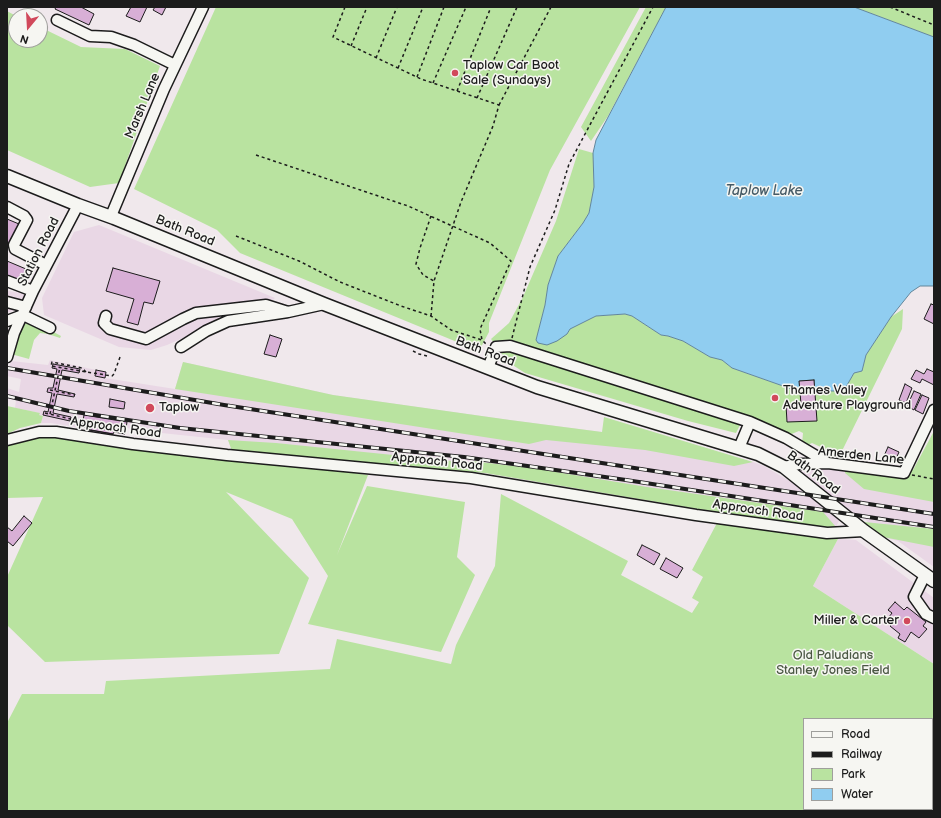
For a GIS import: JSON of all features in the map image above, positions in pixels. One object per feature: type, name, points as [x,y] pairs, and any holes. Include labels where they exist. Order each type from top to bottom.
[{"type":"main road","name":"Bath Road","points":[[7,176],[78,205],[111,216],[324,304],[537,387],[758,454],[784,467],[864,531],[929,578]]},
{"type":"street","name":"Marsh Lane","points":[[111,216],[164,89],[203,7]]},
{"type":"street","points":[[57,20],[90,36],[111,37],[134,45],[176,65]]},
{"type":"street","name":"Station Road","points":[[7,357],[14,333],[33,291],[78,205]]},
{"type":"street","points":[[7,207],[24,216],[27,220],[14,245],[14,249],[46,265]]},
{"type":"street","points":[[7,281],[33,291]]},
{"type":"street","points":[[7,302],[50,328]]},
{"type":"street","points":[[181,347],[206,331],[228,321],[288,312],[324,304]]},
{"type":"street","points":[[106,316],[104,323],[110,330],[146,339],[196,313],[266,305],[288,312]]},
{"type":"street","points":[[7,321],[24,311]]},
{"type":"street","points":[[488,368],[496,347],[510,346],[750,422],[786,438],[828,463]]},
{"type":"street","points":[[904,473],[934,410]]},
{"type":"street","points":[[739,448],[750,422]]},
{"type":"street","name":"Approach Road","points":[[7,440],[39,432],[56,432],[133,444],[227,455],[471,478],[696,515],[827,533],[864,531]]},
{"type":"street","name":"Amerden Lane","points":[[784,467],[799,464],[828,463],[904,473]]},
{"type":"street","points":[[929,578],[914,597],[926,614],[934,618]]},
{"type":"path","points":[[345,7],[334,37],[417,77],[499,105]]},
{"type":"path","points":[[351,46],[367,7]]},
{"type":"path","points":[[376,58],[397,7]]},
{"type":"path","points":[[398,68],[423,7]]},
{"type":"path","points":[[417,77],[444,7]]},
{"type":"path","points":[[433,83],[466,7]]},
{"type":"path","points":[[457,91],[491,7]]},
{"type":"path","points":[[477,98],[517,7]]},
{"type":"path","points":[[431,316],[434,281],[461,202],[493,126],[499,105],[551,7]]},
{"type":"path","points":[[510,346],[530,267],[555,210],[569,164],[653,7]]},
{"type":"path","points":[[890,7],[934,25]]},
{"type":"path","points":[[256,155],[408,206],[490,243],[511,261],[480,329],[482,340]]},
{"type":"path","points":[[431,216],[416,264],[423,275],[434,281]]},
{"type":"path","points":[[236,236],[299,261],[340,282],[431,316],[451,330],[482,340],[494,352]]},
{"type":"path","points":[[86,372],[82,368],[52,362],[51,366],[86,372],[114,375],[120,357]]},
{"type":"path","points":[[50,414],[60,367]]},
{"type":"path","points":[[50,390],[75,395]]},
{"type":"path","points":[[45,414],[71,419]]},
{"type":"path","name":"Amerden Lane","points":[[904,473],[934,479]]},
{"type":"shaded area","points":[[99,225],[275,298],[264,307],[235,315],[167,345],[151,350],[119,347],[44,315],[42,298],[74,232]]},
{"type":"shaded area","points":[[7,291],[24,293],[24,302],[17,309],[7,313]]},
{"type":"shaded area","points":[[50,360],[96,370],[105,378],[175,389],[183,362],[333,395],[602,432],[753,462],[764,466],[798,486],[840,519],[836,527],[829,528],[633,499],[485,473],[232,451],[228,440],[126,428],[125,434],[115,432],[114,434],[89,430],[89,428],[41,423],[43,416],[39,415],[39,413],[15,408],[16,400],[7,399],[7,388],[19,392],[21,379],[7,376],[11,361],[48,365]]},
{"type":"shaded area","points":[[827,466],[934,481],[934,567],[898,541],[878,536],[864,517],[856,516],[801,471],[801,468]]},
{"type":"shaded area","points":[[838,539],[856,540],[934,598],[934,664],[813,586]]},
{"type":"green space","points":[[216,7],[640,7],[550,170],[489,323],[489,332],[479,351],[240,253],[217,230],[134,189]]},
{"type":"green space","points":[[646,7],[666,7],[608,116],[591,141],[581,127]]},
{"type":"green space","points":[[854,7],[934,7],[934,37]]},
{"type":"green space","points":[[7,11],[8,48],[48,48],[48,31],[81,47],[125,49],[160,66],[119,183],[90,187],[7,150]]},
{"type":"green space","points":[[579,149],[593,153],[594,187],[589,213],[558,256],[548,285],[545,305],[536,340],[567,334],[570,329],[596,316],[625,314],[632,316],[661,335],[683,341],[710,357],[722,360],[732,368],[800,392],[799,381],[814,380],[815,391],[846,387],[854,373],[862,371],[866,355],[891,317],[903,309],[902,329],[841,453],[838,455],[812,443],[808,445],[802,444],[803,433],[799,431],[789,435],[760,421],[744,417],[736,433],[688,421],[525,373],[508,362],[491,339],[509,323],[523,297],[556,221]]},
{"type":"green space","points":[[28,323],[39,324],[61,336],[60,338],[40,333],[34,340],[29,359],[11,354],[23,325]]},
{"type":"green space","points":[[183,362],[333,395],[510,420],[602,432],[604,417],[753,462],[734,466],[645,450],[546,440],[529,444],[175,389]]},
{"type":"green space","points":[[7,406],[40,413],[39,415],[43,416],[41,423],[20,428],[7,434]]},
{"type":"green space","points":[[934,431],[934,502],[864,489],[845,473],[845,459],[913,470]]},
{"type":"green space","points":[[51,436],[134,448],[304,466],[368,475],[337,555],[367,486],[465,502],[457,557],[475,575],[441,652],[308,624],[328,576],[292,519],[226,492],[309,578],[279,654],[45,662],[7,625],[7,577],[43,497],[7,498],[7,446],[29,439]]},
{"type":"green space","points":[[228,440],[276,443],[471,463],[472,461],[538,469],[647,487],[823,512],[836,527],[829,528],[734,515],[485,473],[232,451]]},
{"type":"green space","name":"Old Paludians Stanley Jones Field","points":[[501,494],[628,561],[621,575],[692,613],[699,602],[692,598],[703,577],[692,570],[717,523],[838,539],[813,586],[934,664],[934,730],[933,732],[933,718],[803,718],[803,810],[933,810],[933,742],[934,811],[7,811],[7,723],[22,694],[104,694],[106,681],[330,669],[337,639],[451,664],[456,645],[495,566]]},
{"type":"green space","points":[[864,522],[934,529],[934,547],[878,536]]},
{"type":"water","name":"Taplow Lake","points":[[666,7],[854,7],[934,37],[934,286],[920,286],[911,292],[891,317],[866,355],[862,371],[854,373],[846,387],[841,391],[815,391],[814,380],[800,381],[800,392],[732,368],[722,360],[710,357],[683,341],[661,335],[632,316],[625,314],[596,316],[570,329],[567,334],[557,341],[547,345],[538,343],[536,340],[545,305],[548,285],[558,256],[589,213],[594,187],[593,153],[596,140]]},
{"type":"building","points":[[56,7],[81,7],[94,14],[89,25],[55,9]]},
{"type":"building","points":[[131,7],[147,7],[140,22],[126,16]]},
{"type":"building","points":[[155,7],[166,7],[162,15],[153,10]]},
{"type":"building","points":[[7,219],[19,224],[7,249]]},
{"type":"building","points":[[7,261],[26,269],[21,283],[7,278]]},
{"type":"building","points":[[113,268],[160,281],[153,304],[144,302],[138,325],[127,322],[134,299],[106,291]]},
{"type":"building","points":[[931,304],[934,305],[934,324],[924,319]]},
{"type":"building","points":[[270,335],[282,339],[276,357],[264,354]]},
{"type":"building","points":[[53,364],[80,369],[79,373],[62,370],[58,390],[75,394],[74,397],[57,394],[53,413],[71,417],[70,421],[43,415],[44,411],[48,412],[52,393],[47,392],[48,388],[53,388],[57,369],[52,368]]},
{"type":"building","points":[[927,369],[934,372],[934,385],[922,379],[920,383],[911,379],[916,370],[924,374]]},
{"type":"building","points":[[96,370],[106,372],[105,378],[95,376]]},
{"type":"building","points":[[814,380],[817,421],[787,422],[786,405],[801,404],[799,381]]},
{"type":"building","points":[[905,384],[912,388],[906,403],[899,400]]},
{"type":"building","points":[[914,391],[921,394],[914,410],[907,406]]},
{"type":"building","points":[[922,395],[929,398],[923,414],[915,410]]},
{"type":"building","points":[[110,399],[125,402],[124,409],[109,407]]},
{"type":"building","points":[[84,415],[127,422],[126,428],[83,421]]},
{"type":"building","points":[[83,421],[126,428],[125,434],[114,432],[113,434],[89,430],[89,428],[82,426]]},
{"type":"building","points":[[91,430],[113,434],[112,437],[91,433]]},
{"type":"building","points":[[888,447],[899,452],[895,461],[884,456]]},
{"type":"building","points":[[24,516],[32,523],[13,546],[7,541],[7,527],[12,531]]},
{"type":"building","points":[[642,545],[660,554],[654,565],[637,555]]},
{"type":"building","points":[[666,558],[683,568],[677,578],[660,569]]},
{"type":"building","points":[[895,602],[904,610],[907,607],[926,622],[923,626],[927,629],[919,638],[911,632],[905,642],[898,638],[900,634],[890,626],[894,622],[889,617],[892,613],[888,610]]},
{"type":"railway","points":[[7,368],[224,405],[934,514]]},
{"type":"railway","points":[[7,396],[69,411],[180,428],[464,457],[934,527]]},
{"type":"place","name":"Taplow Car Boot Sale (Sundays)","points":[[455,73]]},
{"type":"place","name":"Thames Valley Adventure Playground","points":[[775,398]]},
{"type":"place","name":"Taplow","points":[[150,408]]},
{"type":"place","name":"Miller & Carter","points":[[907,621]]}]
